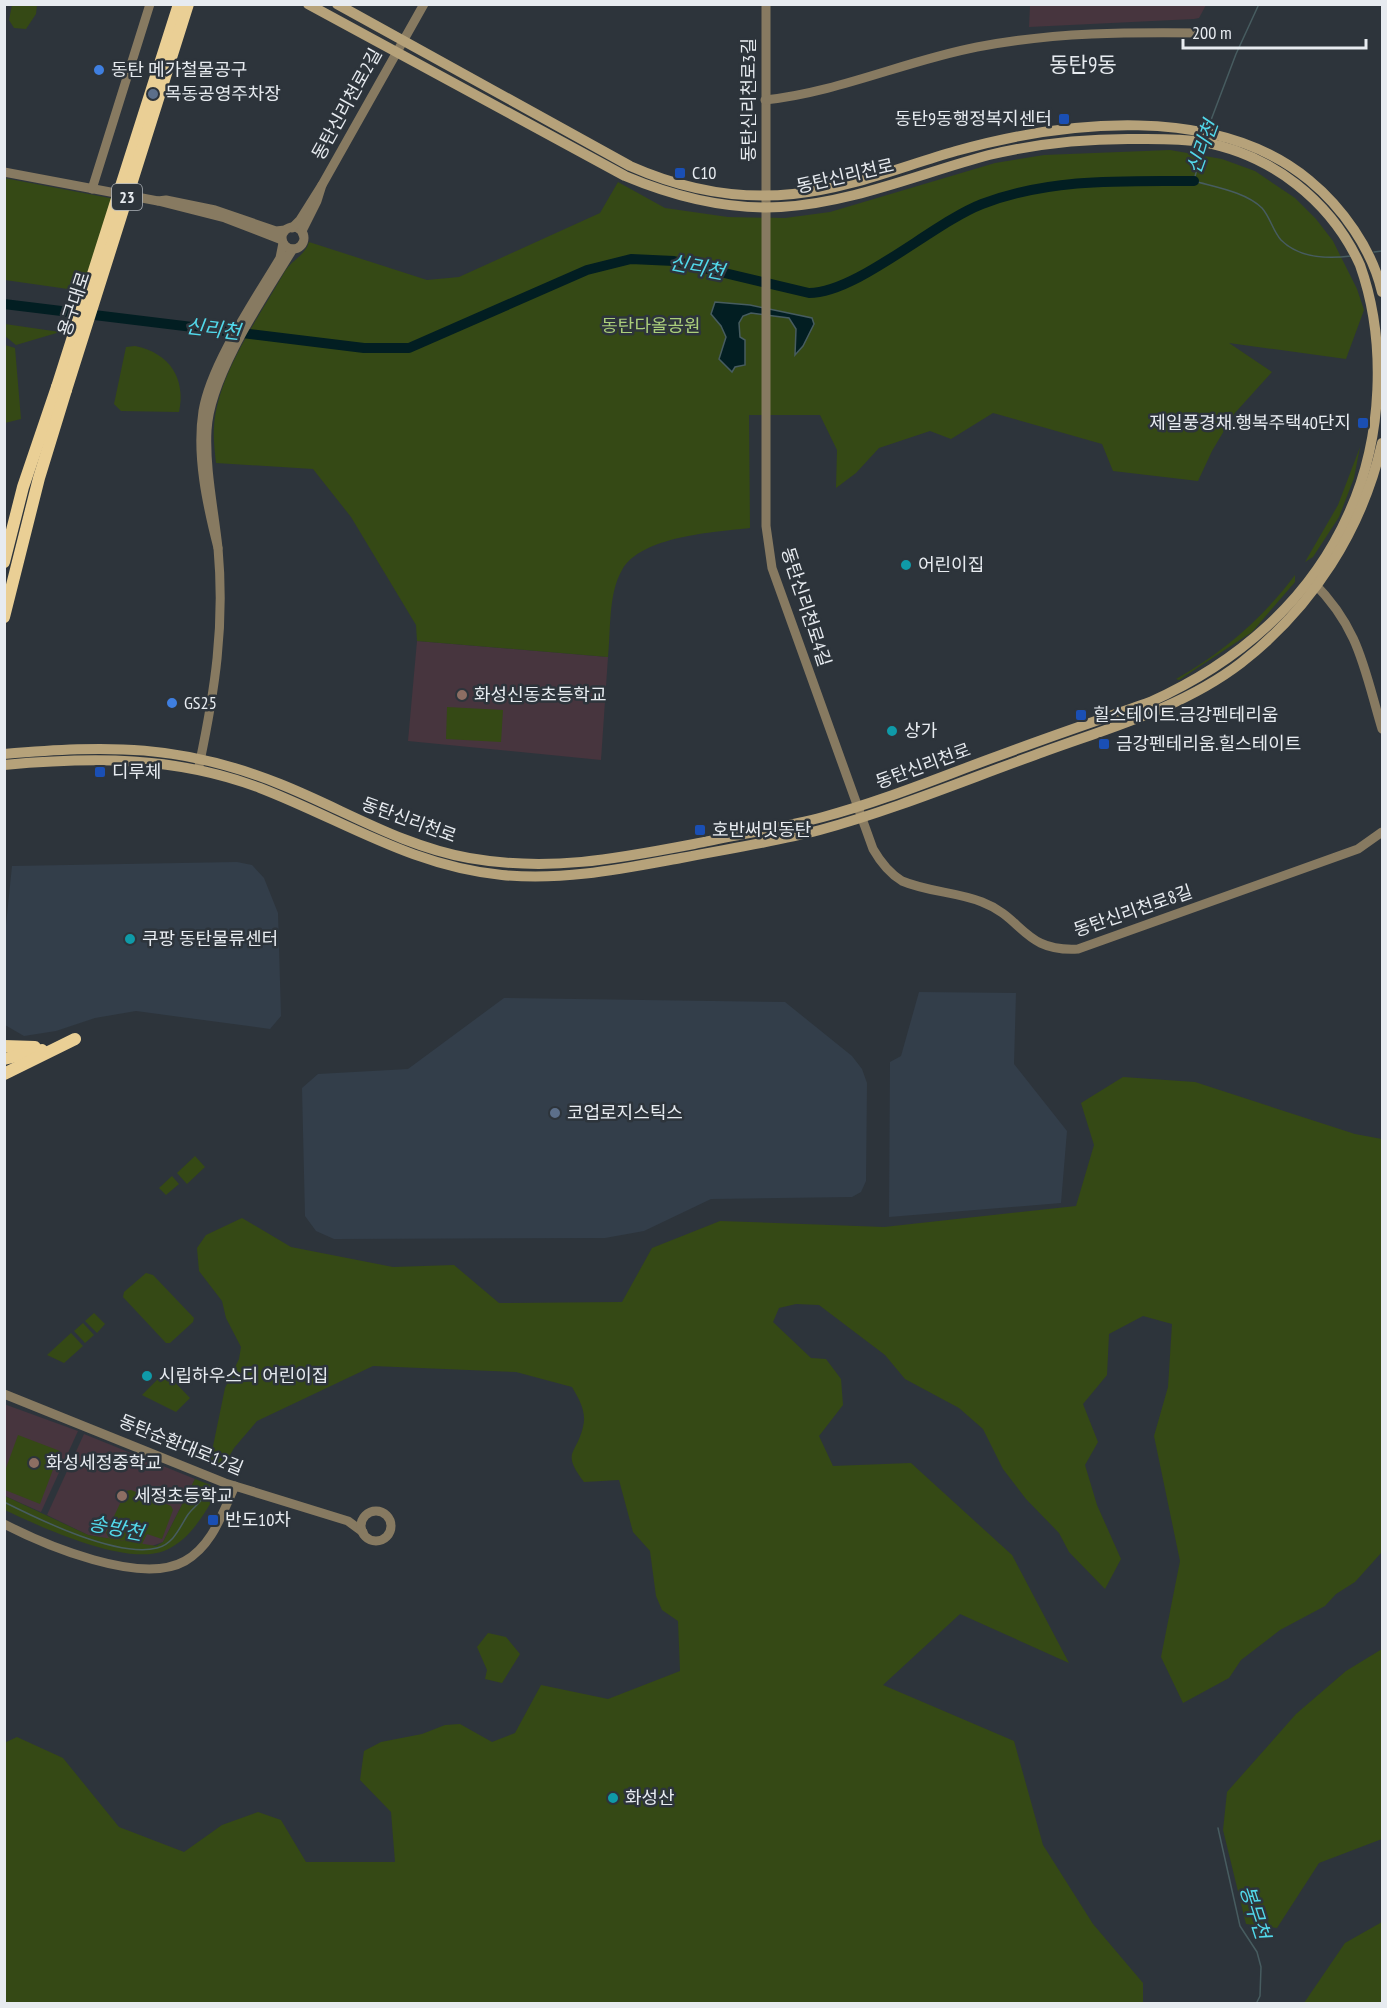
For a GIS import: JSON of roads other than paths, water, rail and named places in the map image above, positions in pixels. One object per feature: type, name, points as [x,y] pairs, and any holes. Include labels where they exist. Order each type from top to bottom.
[{"type":"highway","name":"용구대로","points":[[4,617],[61,389],[179,4]]},
{"type":"highway","name":"용구대로","points":[[4,562],[24,487],[61,389],[188,4]]},
{"type":"highway","points":[[4,1046],[32,1048],[75,1040]]},
{"type":"highway","points":[[4,1059],[75,1040]]},
{"type":"highway","points":[[4,1069],[75,1040]]},
{"type":"highway","points":[[4,1074],[75,1040]]},
{"type":"main road","name":"동탄신리천로","points":[[4,765],[109,759],[234,767],[284,785],[417,844],[468,858],[511,864],[594,863],[791,824],[858,806],[1150,702],[1190,684],[1225,663],[1313,583],[1357,494],[1372,439],[1379,388],[1378,331],[1373,302],[1362,269],[1346,238],[1322,208],[1293,182],[1255,159],[1226,148],[1181,140],[1105,139],[1046,144],[988,156],[827,201],[765,208],[688,199],[625,176],[308,4]]},
{"type":"main road","name":"동탄신리천로","points":[[337,4],[646,173],[711,192],[765,196],[806,193],[989,143],[1039,133],[1101,127],[1186,128],[1227,136],[1271,153],[1304,175],[1331,200],[1358,237],[1374,267],[1383,292]]},
{"type":"main road","name":"동탄신리천로","points":[[4,754],[105,747],[144,749],[200,764],[407,854],[467,870],[518,876],[571,876],[619,870],[787,838],[862,818],[1183,699],[1223,676],[1264,644],[1337,557],[1359,515],[1383,442]]},
{"type":"street","points":[[92,189],[150,4]]},
{"type":"street","points":[[402,40],[424,4]]},
{"type":"street","name":"동탄신리천로3길","points":[[764,226],[766,4]]},
{"type":"street","points":[[765,100],[826,90],[974,48],[1024,39],[1094,32],[1208,33]]},
{"type":"street","name":"동탄신리천로2길","points":[[322,185],[402,40]]},
{"type":"street","points":[[4,172],[158,201],[196,205],[285,235],[293,249]]},
{"type":"street","points":[[274,273],[293,249],[301,245],[302,231],[322,185]]},
{"type":"street","points":[[200,764],[218,672],[221,602],[207,428],[212,397],[228,356],[274,273],[285,235],[295,227],[322,185]]},
{"type":"street","name":"동탄신리천로4길","points":[[764,226],[764,507],[772,568],[862,818]]},
{"type":"street","points":[[285,235],[298,229],[303,235]]},
{"type":"street","points":[[1313,583],[1344,621],[1360,651],[1383,729]]},
{"type":"street","name":"동탄신리천로8길","points":[[862,818],[880,861],[891,874],[926,890],[981,901],[997,910],[1040,944],[1064,950],[1092,945],[1358,849],[1383,832]]},
{"type":"street","name":"동탄순환대로12길","points":[[4,1394],[236,1486],[348,1521],[363,1532]]},
{"type":"street","points":[[4,1524],[42,1543],[75,1555],[131,1567],[164,1568],[185,1561],[206,1542],[236,1486]]},
{"type":"street","points":[[348,1521],[372,1512],[381,1512],[388,1518],[390,1531],[379,1541],[369,1539],[363,1532],[362,1522],[372,1512]]},
{"type":"waterway","name":"신리천","points":[[1208,128],[1236,54],[1259,4]]},
{"type":"waterway","points":[[1202,147],[1194,181],[1230,191],[1255,202],[1265,212],[1281,240],[1296,251],[1323,257],[1351,256]]},
{"type":"waterway","name":"신리천","points":[[4,304],[364,348],[409,348],[587,270],[631,259],[674,261],[809,293],[828,290],[849,282],[962,213],[1008,196],[1060,185],[1194,181]]},
{"type":"waterway","points":[[1374,252],[1382,251]]},
{"type":"waterway","name":"송방천","points":[[4,1502],[79,1536],[121,1548],[140,1550],[157,1548],[167,1543],[205,1495]]},
{"type":"waterway","name":"봉무천","points":[[1218,1828],[1240,1926],[1257,1952],[1261,1967],[1260,1996],[1256,2004]]},
{"type":"place","name":"동탄 메가철물공구","points":[[99,70]]},
{"type":"place","name":"목동공영주차장","points":[[153,94]]},
{"type":"place","name":"동탄9동행정복지센터","points":[[1064,119]]},
{"type":"place","name":"C10","points":[[680,173]]},
{"type":"place","name":"제일풍경채.행복주택40단지","points":[[1363,423]]},
{"type":"place","name":"어린이집","points":[[906,565]]},
{"type":"place","name":"화성신동초등학교","points":[[462,695]]},
{"type":"place","name":"GS25","points":[[172,703]]},
{"type":"place","name":"힐스테이트.금강펜테리움","points":[[1081,715]]},
{"type":"place","name":"상가","points":[[892,731]]},
{"type":"place","name":"금강펜테리움.힐스테이트","points":[[1104,744]]},
{"type":"place","name":"디루체","points":[[100,772]]},
{"type":"place","name":"호반써밋동탄","points":[[700,830]]},
{"type":"place","name":"쿠팡 동탄물류센터","points":[[130,939]]},
{"type":"place","name":"코업로지스틱스","points":[[555,1113]]},
{"type":"place","name":"시립하우스디 어린이집","points":[[147,1376]]},
{"type":"place","name":"화성세정중학교","points":[[34,1463]]},
{"type":"place","name":"세정초등학교","points":[[122,1496]]},
{"type":"place","name":"반도10차","points":[[213,1520]]},
{"type":"place","name":"화성산","points":[[613,1798]]},
{"type":"district","name":"동탄9동","points":[[1083,65]]},
{"type":"park label","name":"동탄다올공원","points":[[651,326]]}]
